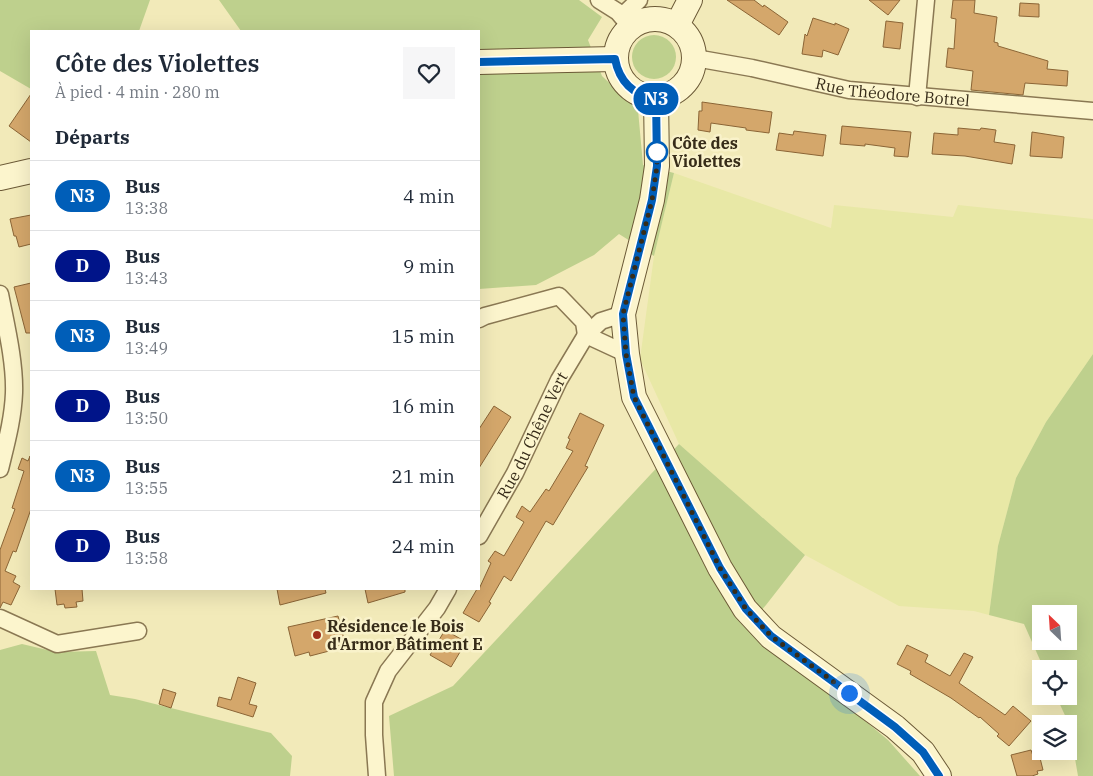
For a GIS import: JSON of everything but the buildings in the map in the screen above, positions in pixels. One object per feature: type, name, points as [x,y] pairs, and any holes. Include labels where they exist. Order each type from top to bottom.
[{"type":"street","points":[[599,0],[626,21],[640,21],[652,18],[666,19],[677,25],[687,34],[693,45],[695,58],[692,70],[686,82],[666,96],[656,97],[641,94],[631,89],[620,76],[615,59],[626,21],[639,0]]},
{"type":"street","points":[[677,25],[690,0]]},
{"type":"street","points":[[917,97],[926,0]]},
{"type":"street","name":"Rue Théodore Botrel","points":[[695,58],[752,68],[849,90],[1093,111]]},
{"type":"street","points":[[480,62],[615,59]]},
{"type":"street","points":[[656,97],[657,166],[652,200],[623,314],[626,354],[634,397],[720,568],[746,609],[771,636],[895,727],[923,752],[939,776]]},
{"type":"street","points":[[0,178],[30,170]]},
{"type":"street","points":[[0,294],[14,393],[10,425],[0,469]]},
{"type":"street","points":[[480,318],[559,296],[584,322],[586,335],[626,354]]},
{"type":"street","name":"Rue du Chêne Vert","points":[[480,534],[515,473],[559,380],[586,335],[601,321],[623,314]]},
{"type":"street","points":[[377,776],[374,702],[388,671],[437,608],[447,590]]},
{"type":"street","points":[[0,618],[57,644],[138,631]]},
{"type":"green space","points":[[0,0],[150,0],[139,30],[30,30],[30,88],[0,71]]},
{"type":"green space","points":[[219,0],[579,0],[602,17],[588,40],[602,76],[638,110],[643,165],[674,173],[654,256],[619,234],[594,255],[536,285],[480,289],[480,30],[240,30]]},
{"type":"green space","points":[[654,35],[666,39],[672,45],[676,57],[672,69],[666,75],[654,79],[642,75],[636,69],[632,57],[636,45],[642,39]]},
{"type":"green space","points":[[674,173],[831,228],[834,205],[953,217],[958,205],[1093,219],[1093,354],[1046,422],[1016,478],[998,546],[989,615],[974,611],[899,606],[805,555],[679,444],[640,359],[654,256]]},
{"type":"green space","points":[[1093,354],[1093,776],[1078,776],[1075,760],[1077,760],[1077,715],[1065,715],[1060,705],[1077,705],[1077,660],[1040,660],[1036,650],[1078,650],[1078,605],[1032,605],[1032,642],[1024,624],[989,615],[998,546],[1016,478],[1046,422]]},
{"type":"green space","points":[[679,444],[805,555],[747,626],[888,740],[920,776],[394,776],[389,716],[453,686]]},
{"type":"green space","points":[[22,644],[56,652],[96,651],[110,695],[135,699],[271,733],[292,756],[290,776],[0,776],[0,650]]},
{"type":"bus line","name":"N3","points":[[480,62],[615,59],[623,81],[631,89],[641,94],[656,97],[657,166],[652,200],[623,314],[626,354],[634,397],[720,568],[746,609],[771,636],[895,727],[923,752],[939,776]]},
{"type":"place","name":"Côte des Violettes","points":[[657,152]]},
{"type":"place","name":"Résidence le Bois d'Armor Bâtiment E","points":[[317,635]]},
{"type":"route","points":[[657,152],[657,148],[657,166],[652,200],[623,314],[626,354],[634,397],[720,568],[746,609],[771,636],[849,693]]}]
